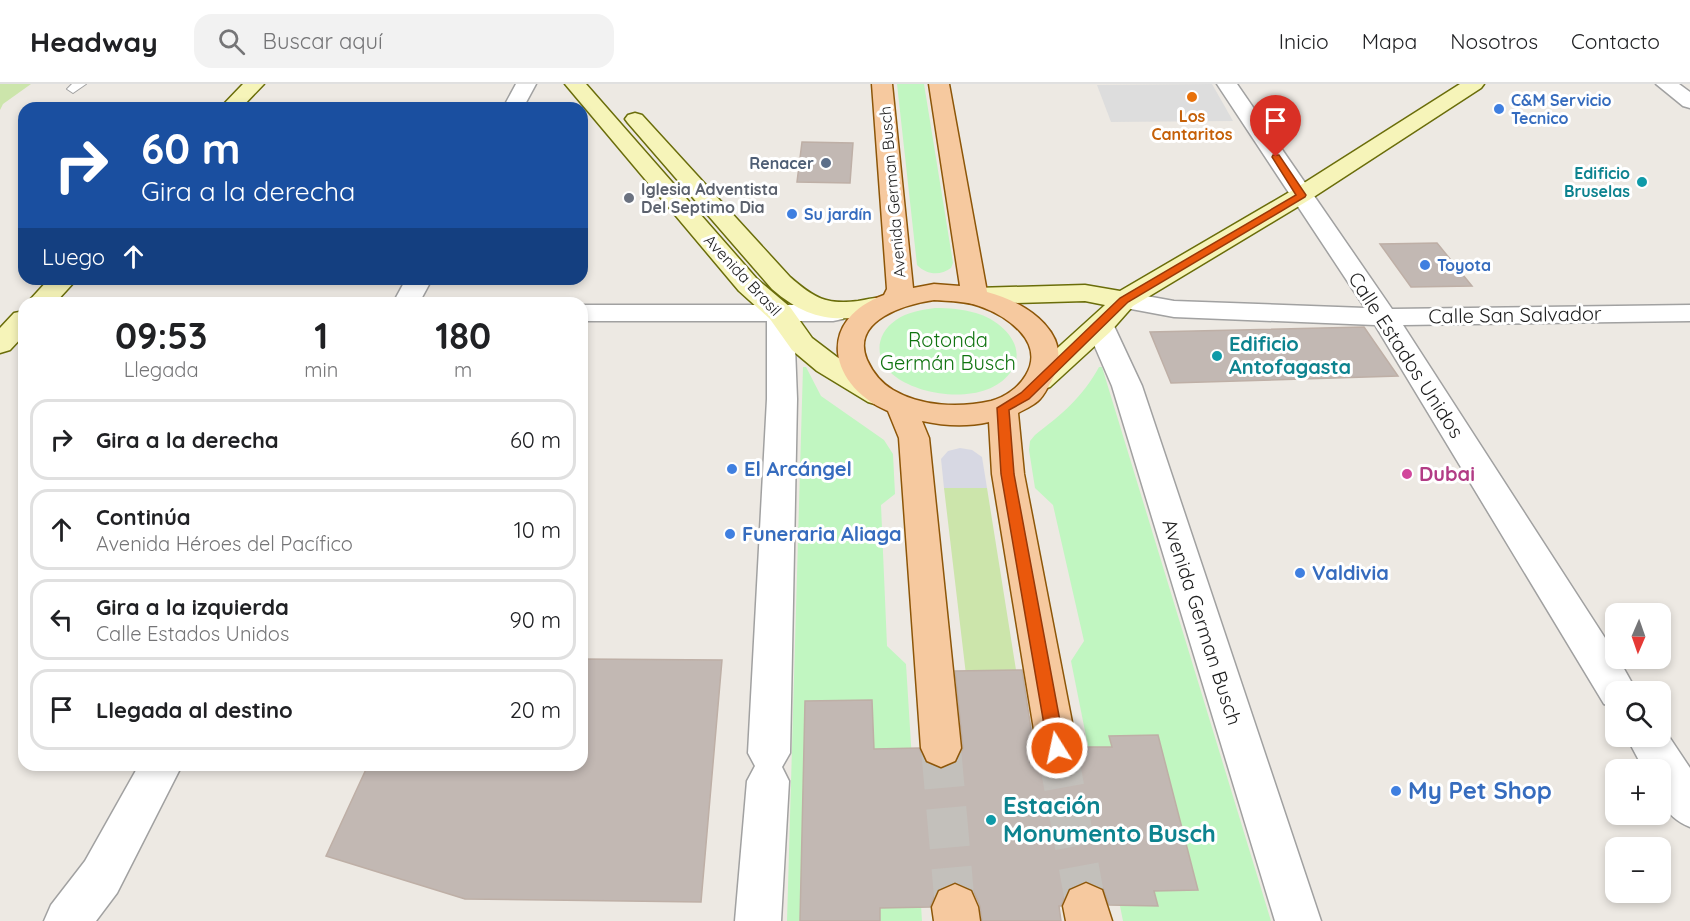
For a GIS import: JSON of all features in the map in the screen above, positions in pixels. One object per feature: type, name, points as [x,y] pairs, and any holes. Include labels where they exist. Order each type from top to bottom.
[{"type":"main road","points":[[236,102],[254,84]]},
{"type":"main road","name":"Avenida German Busch","points":[[882,84],[900,289],[888,302]]},
{"type":"main road","points":[[939,84],[975,296]]},
{"type":"main road","points":[[888,302],[860,322],[852,334],[849,348],[852,364],[862,379],[890,401],[926,414],[953,416],[979,414],[1003,408],[1025,396],[1112,313],[1302,195],[1474,84]]},
{"type":"main road","name":"Avenida Brasil","points":[[580,85],[616,132],[748,285],[780,313],[802,344],[827,364],[890,401]]},
{"type":"main road","name":"Avenida Brasil","points":[[619,101],[697,190],[801,301],[833,313]]},
{"type":"main road","points":[[616,132],[641,126]]},
{"type":"main road","points":[[672,196],[697,190]]},
{"type":"main road","points":[[46,297],[58,285]]},
{"type":"main road","points":[[833,313],[934,292],[975,296],[1085,293],[1112,313]]},
{"type":"main road","points":[[975,296],[1013,311],[1036,331],[1042,341],[1046,358],[1040,380]]},
{"type":"main road","points":[[0,344],[18,325]]},
{"type":"main road","points":[[890,401],[914,438],[940,748]]},
{"type":"main road","points":[[1003,408],[1008,474],[1057,748]]},
{"type":"street","points":[[516,102],[526,84]]},
{"type":"street","name":"Calle Estados Unidos","points":[[1227,84],[1384,317],[1611,681]]},
{"type":"street","points":[[1666,84],[1690,102]]},
{"type":"street","name":"Calle San Salvador","points":[[1112,313],[1173,309],[1384,317],[1690,313]]},
{"type":"street","points":[[588,313],[833,313]]},
{"type":"street","points":[[758,921],[768,767],[782,399],[780,313]]},
{"type":"street","name":"Avenida German Busch","points":[[1112,313],[1127,386],[1298,921]]},
{"type":"street","points":[[1653,747],[1690,807]]},
{"type":"street","points":[[67,921],[102,877],[157,771]]},
{"type":"green space","points":[[0,84],[31,84],[3,104],[0,110]]},
{"type":"green space","points":[[897,84],[924,84],[953,263],[951,268],[938,273],[929,272],[917,265]]},
{"type":"green space","name":"Rotonda Germán Busch","points":[[935,308],[976,313],[1003,328],[1015,344],[1017,354],[1010,373],[999,383],[986,390],[971,394],[954,394],[922,389],[908,384],[889,371],[881,356],[880,348],[881,340],[889,326],[900,317]]},
{"type":"green space","points":[[803,367],[806,367],[821,396],[884,440],[893,454],[895,494],[881,505],[887,646],[906,664],[922,921],[787,921]]},
{"type":"green space","points":[[1099,367],[1102,367],[1271,921],[1123,921],[1071,661],[1084,641],[1053,505],[1035,488],[1029,450],[1030,441],[1035,435],[1071,405],[1086,388]]},
{"type":"green space","points":[[944,488],[987,488],[1056,921],[995,921]]},
{"type":"shaded area","points":[[1212,84],[1233,121],[1111,122],[1097,85]]},
{"type":"shaded area","points":[[960,448],[972,450],[982,457],[987,488],[944,488],[941,459],[948,451]]},
{"type":"building","name":"Renacer","points":[[802,142],[853,143],[850,183],[797,182]]},
{"type":"building","name":"Toyota","points":[[1437,243],[1472,286],[1411,287],[1380,244]]},
{"type":"building","points":[[1364,327],[1398,376],[1171,383],[1150,332]]},
{"type":"building","points":[[588,659],[722,660],[701,902],[465,899],[326,856],[365,771],[588,771]]},
{"type":"building","points":[[1022,670],[1034,748],[1042,763],[1058,769],[1073,762],[1079,747],[1112,747],[1109,736],[1158,735],[1198,890],[1154,891],[1158,906],[1109,905],[1103,888],[1085,881],[1068,889],[1059,906],[1061,921],[982,921],[980,906],[973,890],[954,882],[937,890],[930,907],[880,908],[880,921],[800,921],[805,701],[872,700],[874,749],[919,748],[926,763],[942,769],[957,762],[963,748],[955,671]]},
{"type":"tunnel","points":[[941,748],[955,907]]},
{"type":"tunnel","points":[[1057,748],[1086,906]]},
{"type":"place","name":"Los Cantaritos","points":[[1192,97]]},
{"type":"place","name":"C&M Servicio Tecnico","points":[[1499,109]]},
{"type":"place","name":"Renacer","points":[[826,163]]},
{"type":"place","name":"Edificio Bruselas","points":[[1642,182]]},
{"type":"place","name":"Iglesia Adventista Del Septimo Dia","points":[[629,198]]},
{"type":"place","name":"Su jardín","points":[[792,214]]},
{"type":"place","name":"Toyota","points":[[1425,265]]},
{"type":"place","name":"Edificio Antofagasta","points":[[1217,356]]},
{"type":"place","name":"El Arcángel","points":[[732,469]]},
{"type":"place","name":"Dubai","points":[[1407,474]]},
{"type":"place","name":"Funeraria Aliaga","points":[[730,534]]},
{"type":"place","name":"Valdivia","points":[[1300,573]]},
{"type":"place","name":"My Pet Shop","points":[[1396,791]]},
{"type":"place","name":"Estación Monumento Busch","points":[[991,820]]},
{"type":"route","points":[[1057,748],[1008,474],[1003,408],[1025,396],[1100,326],[1124,300],[1302,195],[1276,157]]}]
